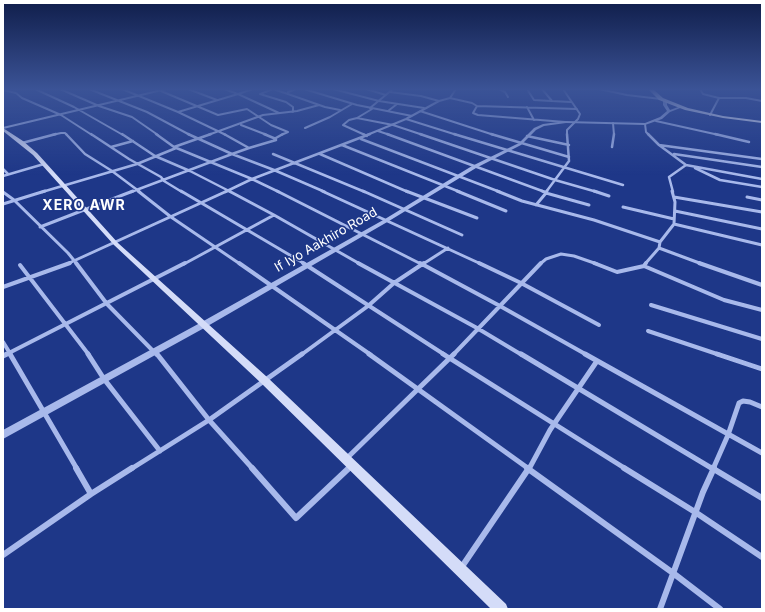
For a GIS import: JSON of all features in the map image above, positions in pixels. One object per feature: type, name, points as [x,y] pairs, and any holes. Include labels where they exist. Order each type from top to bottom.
[{"type":"main road","points":[[729,118],[762,122]]},
{"type":"main road","points":[[3,129],[22,142],[44,164],[116,244],[264,380],[501,609]]},
{"type":"street","points":[[3,129],[47,118]]},
{"type":"street","points":[[66,118],[201,204],[306,265],[368,306],[553,424],[695,512],[762,556]]},
{"type":"street","points":[[91,118],[116,130],[155,156],[190,171],[274,215],[333,250],[477,328],[762,498]]},
{"type":"street","points":[[133,118],[175,147],[252,179],[362,233],[500,306],[728,435],[762,452]]},
{"type":"street","points":[[157,118],[197,140],[274,170],[448,248],[521,283],[599,325]]},
{"type":"street","points":[[190,118],[249,148]]},
{"type":"street","points":[[3,204],[137,164],[175,147],[260,118],[288,132],[274,138],[240,125]]},
{"type":"street","points":[[305,128],[329,118]]},
{"type":"street","points":[[367,136],[343,125],[349,120],[357,118],[393,125],[555,180],[609,196]]},
{"type":"street","points":[[3,288],[74,262],[116,244],[252,179],[342,146],[409,118]]},
{"type":"street","points":[[440,118],[520,144],[570,157]]},
{"type":"street","points":[[507,118],[566,122]]},
{"type":"street","points":[[536,205],[569,161],[570,157],[567,130],[578,118]]},
{"type":"street","name":"If Iyo Aakhiro Road","points":[[3,435],[203,325],[387,220],[474,167],[520,144],[535,129],[543,125],[566,122],[645,124],[656,121],[660,118]]},
{"type":"street","points":[[406,119],[506,151],[622,185]]},
{"type":"street","points":[[656,121],[749,142]]},
{"type":"street","points":[[612,148],[614,136],[613,123]]},
{"type":"street","points":[[645,124],[646,132],[659,145],[686,165],[762,179]]},
{"type":"street","points":[[378,131],[546,193],[589,205]]},
{"type":"street","points":[[22,142],[64,132],[85,154],[112,171],[171,217],[272,285],[419,389],[528,470],[673,573],[720,609]]},
{"type":"street","points":[[527,136],[568,145]]},
{"type":"street","points":[[40,228],[232,154],[277,139],[274,138]]},
{"type":"street","points":[[361,138],[522,201],[594,220],[660,242]]},
{"type":"street","points":[[111,147],[134,141]]},
{"type":"street","points":[[659,145],[762,159]]},
{"type":"street","points":[[342,146],[506,211]]},
{"type":"street","points":[[273,154],[296,162],[406,208],[462,235]]},
{"type":"street","points":[[320,154],[423,199],[477,218]]},
{"type":"street","points":[[672,154],[762,167]]},
{"type":"street","points":[[3,176],[44,164]]},
{"type":"street","points":[[644,266],[659,248],[660,242],[674,224],[674,197],[669,177],[686,165]]},
{"type":"street","points":[[693,166],[720,180],[762,187]]},
{"type":"street","points":[[3,169],[8,174]]},
{"type":"street","points":[[3,192],[14,200],[40,228],[68,253],[107,304],[155,352],[209,420],[296,518],[477,328],[546,259],[561,254],[574,256],[617,272],[644,266],[724,300],[762,310]]},
{"type":"street","points":[[674,197],[762,212]]},
{"type":"street","points":[[747,197],[762,200]]},
{"type":"street","points":[[623,207],[674,219]]},
{"type":"street","points":[[675,211],[762,229]]},
{"type":"street","points":[[3,356],[216,248],[274,215]]},
{"type":"street","points":[[674,224],[762,245]]},
{"type":"street","points":[[3,555],[91,494],[209,420],[336,330],[368,306],[394,283],[448,248]]},
{"type":"street","points":[[659,248],[722,272],[762,285]]},
{"type":"street","points":[[20,265],[28,278],[83,346],[104,379],[160,451]]},
{"type":"street","points":[[651,305],[762,339]]},
{"type":"street","points":[[648,331],[762,369]]},
{"type":"street","points":[[3,342],[91,494]]},
{"type":"street","points":[[460,570],[528,470],[553,424],[597,361]]},
{"type":"street","points":[[660,609],[695,512],[712,468],[728,435],[739,403],[743,401],[750,402],[762,407]]},
{"type":"district","name":"XERO AWR","points":[[84,206]]}]
